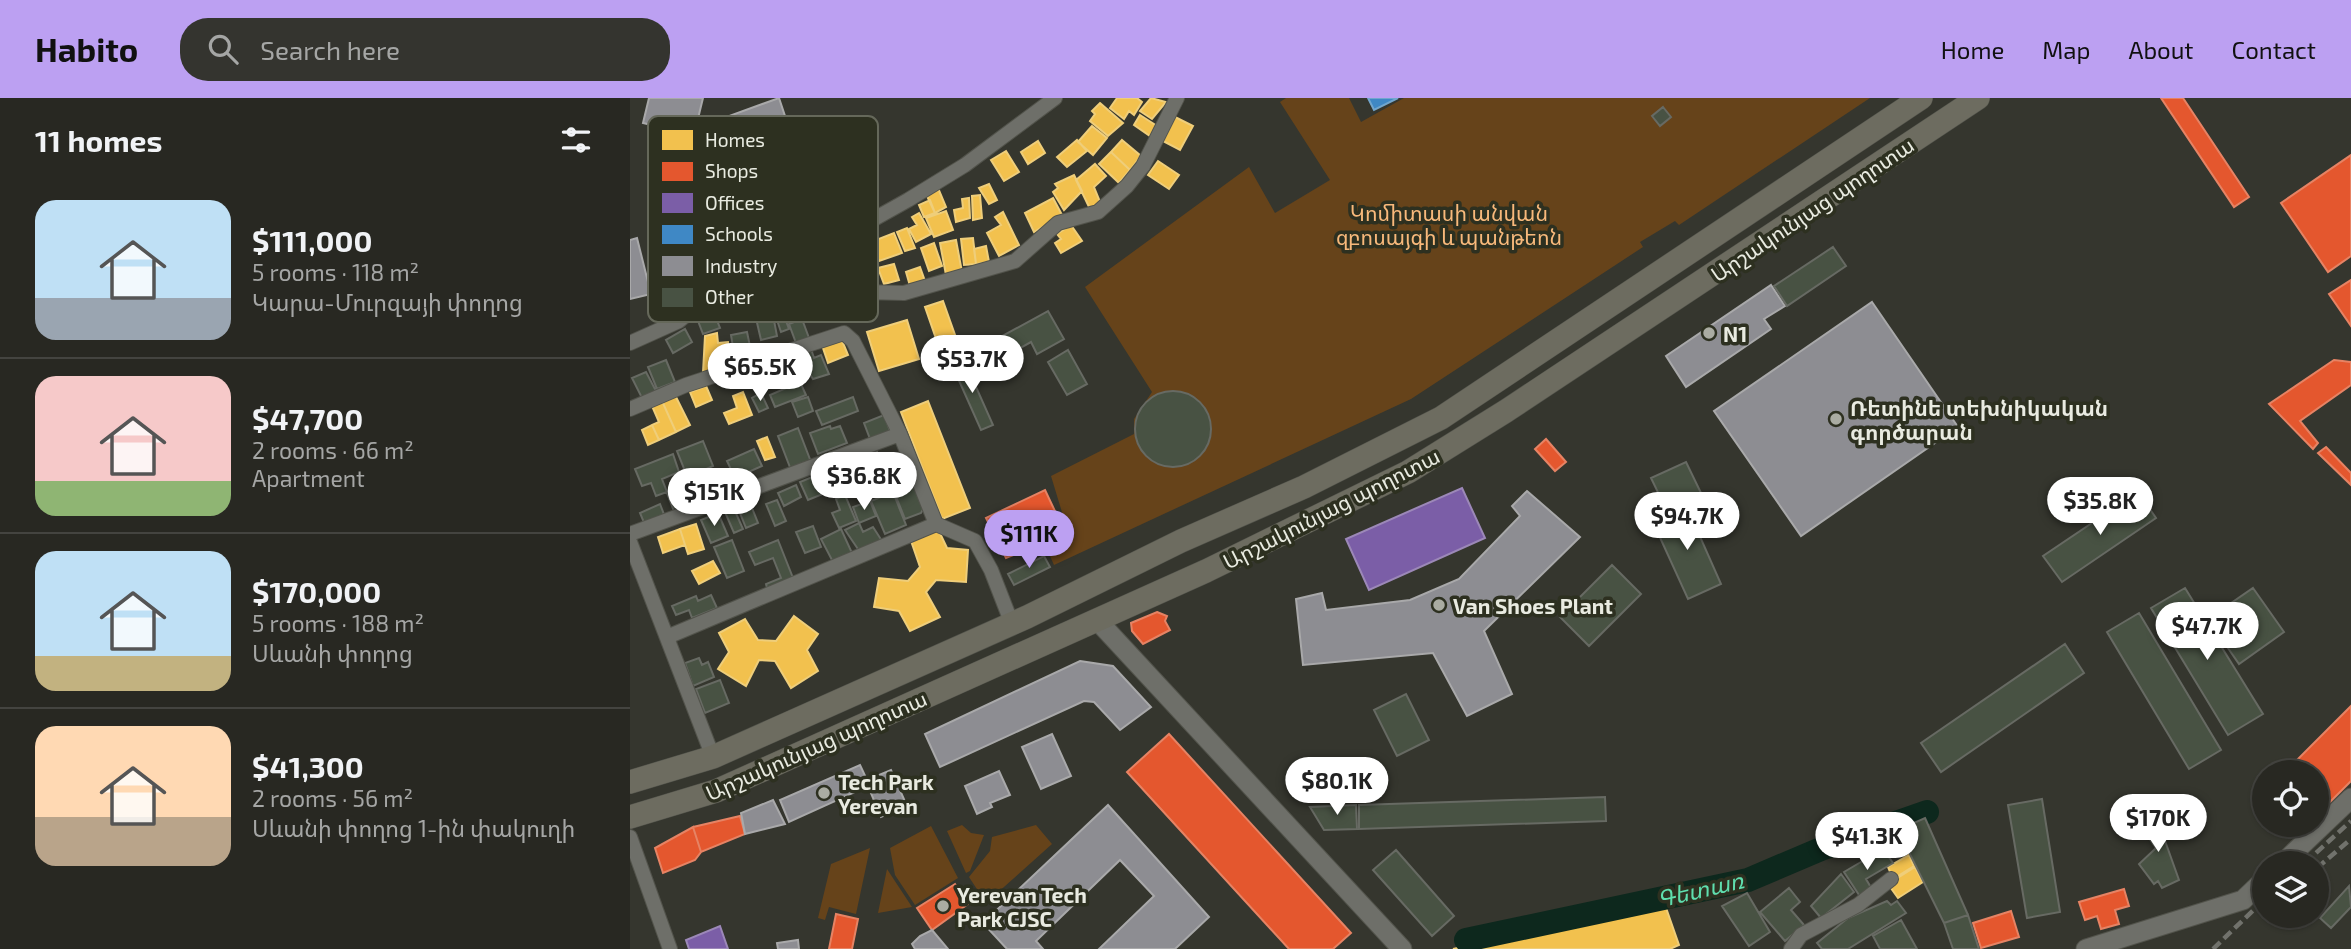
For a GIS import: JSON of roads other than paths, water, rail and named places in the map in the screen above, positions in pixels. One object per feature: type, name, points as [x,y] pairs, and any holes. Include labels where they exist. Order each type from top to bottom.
[{"type":"main road","name":"Արշակունյաց պողոտա","points":[[630,782],[713,757],[1012,624],[1181,541],[1304,487],[1441,418],[1922,98]]},
{"type":"main road","name":"Արշակունյաց պողոտա","points":[[630,817],[716,791],[1206,571],[1437,457],[1978,98]]},
{"type":"main road","points":[[936,658],[928,671],[928,678],[947,687]]},
{"type":"main road","points":[[875,685],[891,695],[889,713]]},
{"type":"street","points":[[878,217],[965,165],[1055,98]]},
{"type":"street","points":[[878,292],[904,293],[1015,261],[1058,223],[1098,212],[1127,186],[1143,166],[1177,98]]},
{"type":"street","points":[[630,343],[676,322]]},
{"type":"street","points":[[630,409],[686,385],[844,333],[853,341],[900,434],[936,524],[975,541],[991,570],[1012,624]]},
{"type":"street","points":[[630,534],[900,434]]},
{"type":"street","points":[[667,637],[936,524]]},
{"type":"street","points":[[630,542],[713,757]]},
{"type":"street","points":[[1097,620],[1402,949]]},
{"type":"street","points":[[2296,851],[2351,798]]},
{"type":"street","points":[[630,837],[670,949]]},
{"type":"street","points":[[1791,949],[1801,935],[1858,905],[1891,879]]},
{"type":"street","points":[[2087,949],[2243,900],[2252,891]]},
{"type":"waterway","name":"Գետառ","points":[[1466,940],[1748,880],[1821,849],[1927,812]]},
{"type":"railway","points":[[2318,851],[2351,821]]},
{"type":"railway","points":[[2329,858],[2351,839]]},
{"type":"railway","points":[[2213,949],[2252,912]]},
{"type":"place","name":"N1","points":[[1709,333]]},
{"type":"place","name":"Ռետինե տեխնիկական գործարան","points":[[1836,419]]},
{"type":"place","name":"Van Shoes Plant","points":[[1439,605]]},
{"type":"place","name":"Tech Park Yerevan","points":[[824,793]]},
{"type":"place","name":"Yerevan Tech Park CJSC","points":[[943,906]]},
{"type":"park label","name":"Կոմիտասի անվան զբոսայգի և պանթեոն","points":[[1449,224]]}]
